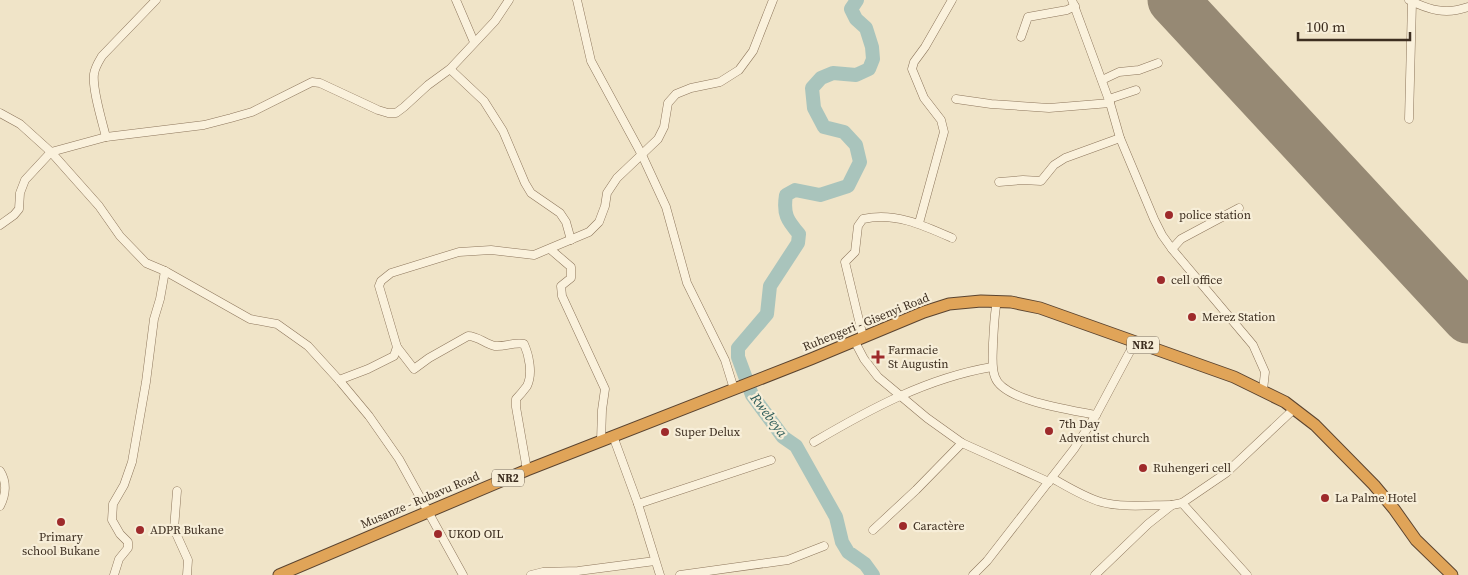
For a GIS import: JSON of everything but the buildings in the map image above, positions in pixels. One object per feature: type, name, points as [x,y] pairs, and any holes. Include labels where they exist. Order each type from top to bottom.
[{"type":"highway","name":"Ruhengeri - Gisenyi Road","points":[[737,388],[924,312],[949,304],[997,301],[1040,308],[1234,376],[1294,408],[1315,425],[1374,485],[1416,540],[1452,575]]},
{"type":"highway","name":"Musanze - Rubavu Road","points":[[279,575],[293,572],[527,470],[737,388]]},
{"type":"street","points":[[106,138],[94,84],[96,65],[102,56],[156,0]]},
{"type":"street","points":[[456,0],[474,42]]},
{"type":"street","points":[[0,225],[20,209],[20,193],[25,180],[51,152],[106,138],[204,125],[231,118],[252,112],[312,82],[320,83],[388,114],[396,113],[450,69],[495,21],[509,0]]},
{"type":"street","points":[[576,0],[591,62],[642,155],[666,207],[687,283],[737,388]]},
{"type":"street","points":[[527,470],[516,407],[516,398],[526,387],[528,381],[529,356],[524,344],[495,346],[475,336],[468,336],[429,358],[414,369],[397,347],[379,286],[381,281],[390,273],[459,252],[491,250],[534,255],[589,232],[599,222],[605,206],[607,193],[617,178],[658,139],[664,127],[668,103],[676,94],[691,88],[720,82],[739,70],[753,51],[773,0]]},
{"type":"street","points":[[919,223],[944,132],[941,120],[924,98],[912,69],[914,62],[925,47],[952,0]]},
{"type":"street","points":[[1409,119],[1410,1],[1439,12],[1450,12],[1468,7]]},
{"type":"street","points":[[1021,37],[1028,17],[1067,10],[1074,3],[1110,101],[1120,138],[1154,219],[1172,249],[1253,345],[1265,372],[1263,390]]},
{"type":"street","points":[[1102,80],[1119,72],[1139,70],[1158,63]]},
{"type":"street","points":[[450,69],[484,102],[503,132],[531,193],[560,213],[566,222],[571,240]]},
{"type":"street","points":[[956,99],[991,104],[1049,108],[1110,101],[1136,90]]},
{"type":"street","points":[[0,113],[20,124],[51,152],[99,206],[120,236],[146,262],[250,318],[277,324],[308,346],[369,416],[399,459],[462,575]]},
{"type":"street","points":[[1000,182],[1041,181],[1054,165],[1065,158],[1120,138]]},
{"type":"street","points":[[1172,249],[1181,239],[1239,208]]},
{"type":"street","points":[[952,238],[919,223],[899,218],[874,217],[863,219],[858,226],[855,252],[845,262],[864,359],[878,377],[902,395],[927,418],[962,442],[1101,502],[1116,505],[1182,503],[1226,473],[1294,408]]},
{"type":"street","points":[[550,249],[571,267],[571,278],[561,286],[562,296],[605,389],[601,440]]},
{"type":"street","points":[[114,575],[120,558],[128,548],[128,542],[112,520],[113,504],[124,485],[132,462],[146,382],[154,319],[160,299],[164,271]]},
{"type":"street","points":[[997,301],[992,367],[995,378],[1003,389],[1030,400],[1096,415]]},
{"type":"street","points":[[972,575],[987,561],[1074,449],[1096,415],[1135,342]]},
{"type":"street","points":[[339,380],[368,369],[394,356],[397,347]]},
{"type":"street","points":[[814,442],[861,415],[902,395],[946,377],[992,367]]},
{"type":"street","points":[[613,436],[638,504],[660,575]]},
{"type":"street","points":[[873,530],[916,490],[962,442]]},
{"type":"street","points":[[638,504],[771,460]]},
{"type":"street","points":[[0,471],[5,478],[5,493],[0,506]]},
{"type":"street","points":[[178,491],[174,529],[188,560],[187,575]]},
{"type":"street","points":[[1182,503],[1247,575]]},
{"type":"street","points":[[1095,575],[1148,524],[1172,504]]},
{"type":"street","points":[[680,575],[788,560],[824,546]]},
{"type":"street","points":[[531,575],[542,572],[579,573],[655,561]]},
{"type":"waterway","name":"Rwebeya","points":[[857,0],[851,9],[856,19],[866,28],[872,47],[873,59],[869,69],[856,75],[833,73],[821,78],[812,88],[814,108],[824,127],[844,132],[856,145],[860,162],[848,186],[820,195],[795,190],[786,195],[786,212],[791,225],[799,234],[798,243],[770,286],[767,314],[738,348],[738,357],[752,395],[783,437],[796,446],[836,517],[842,542],[848,552],[865,564],[873,575]]},
{"type":"runway","points":[[1173,0],[1468,318]]},
{"type":"place","name":"police station","points":[[1169,215]]},
{"type":"place","name":"cell office","points":[[1161,280]]},
{"type":"place","name":"Merez Station","points":[[1192,317]]},
{"type":"place","name":"Farmacie St Augustin","points":[[878,357]]},
{"type":"place","name":"7th Day Adventist church","points":[[1049,431]]},
{"type":"place","name":"Super Delux","points":[[665,432]]},
{"type":"place","name":"Ruhengeri cell","points":[[1143,468]]},
{"type":"place","name":"La Palme Hotel","points":[[1325,498]]},
{"type":"place","name":"Primary school Bukane","points":[[61,522]]},
{"type":"place","name":"Caractère","points":[[903,526]]},
{"type":"place","name":"ADPR Bukane","points":[[140,530]]},
{"type":"place","name":"UKOD OIL","points":[[438,534]]}]
